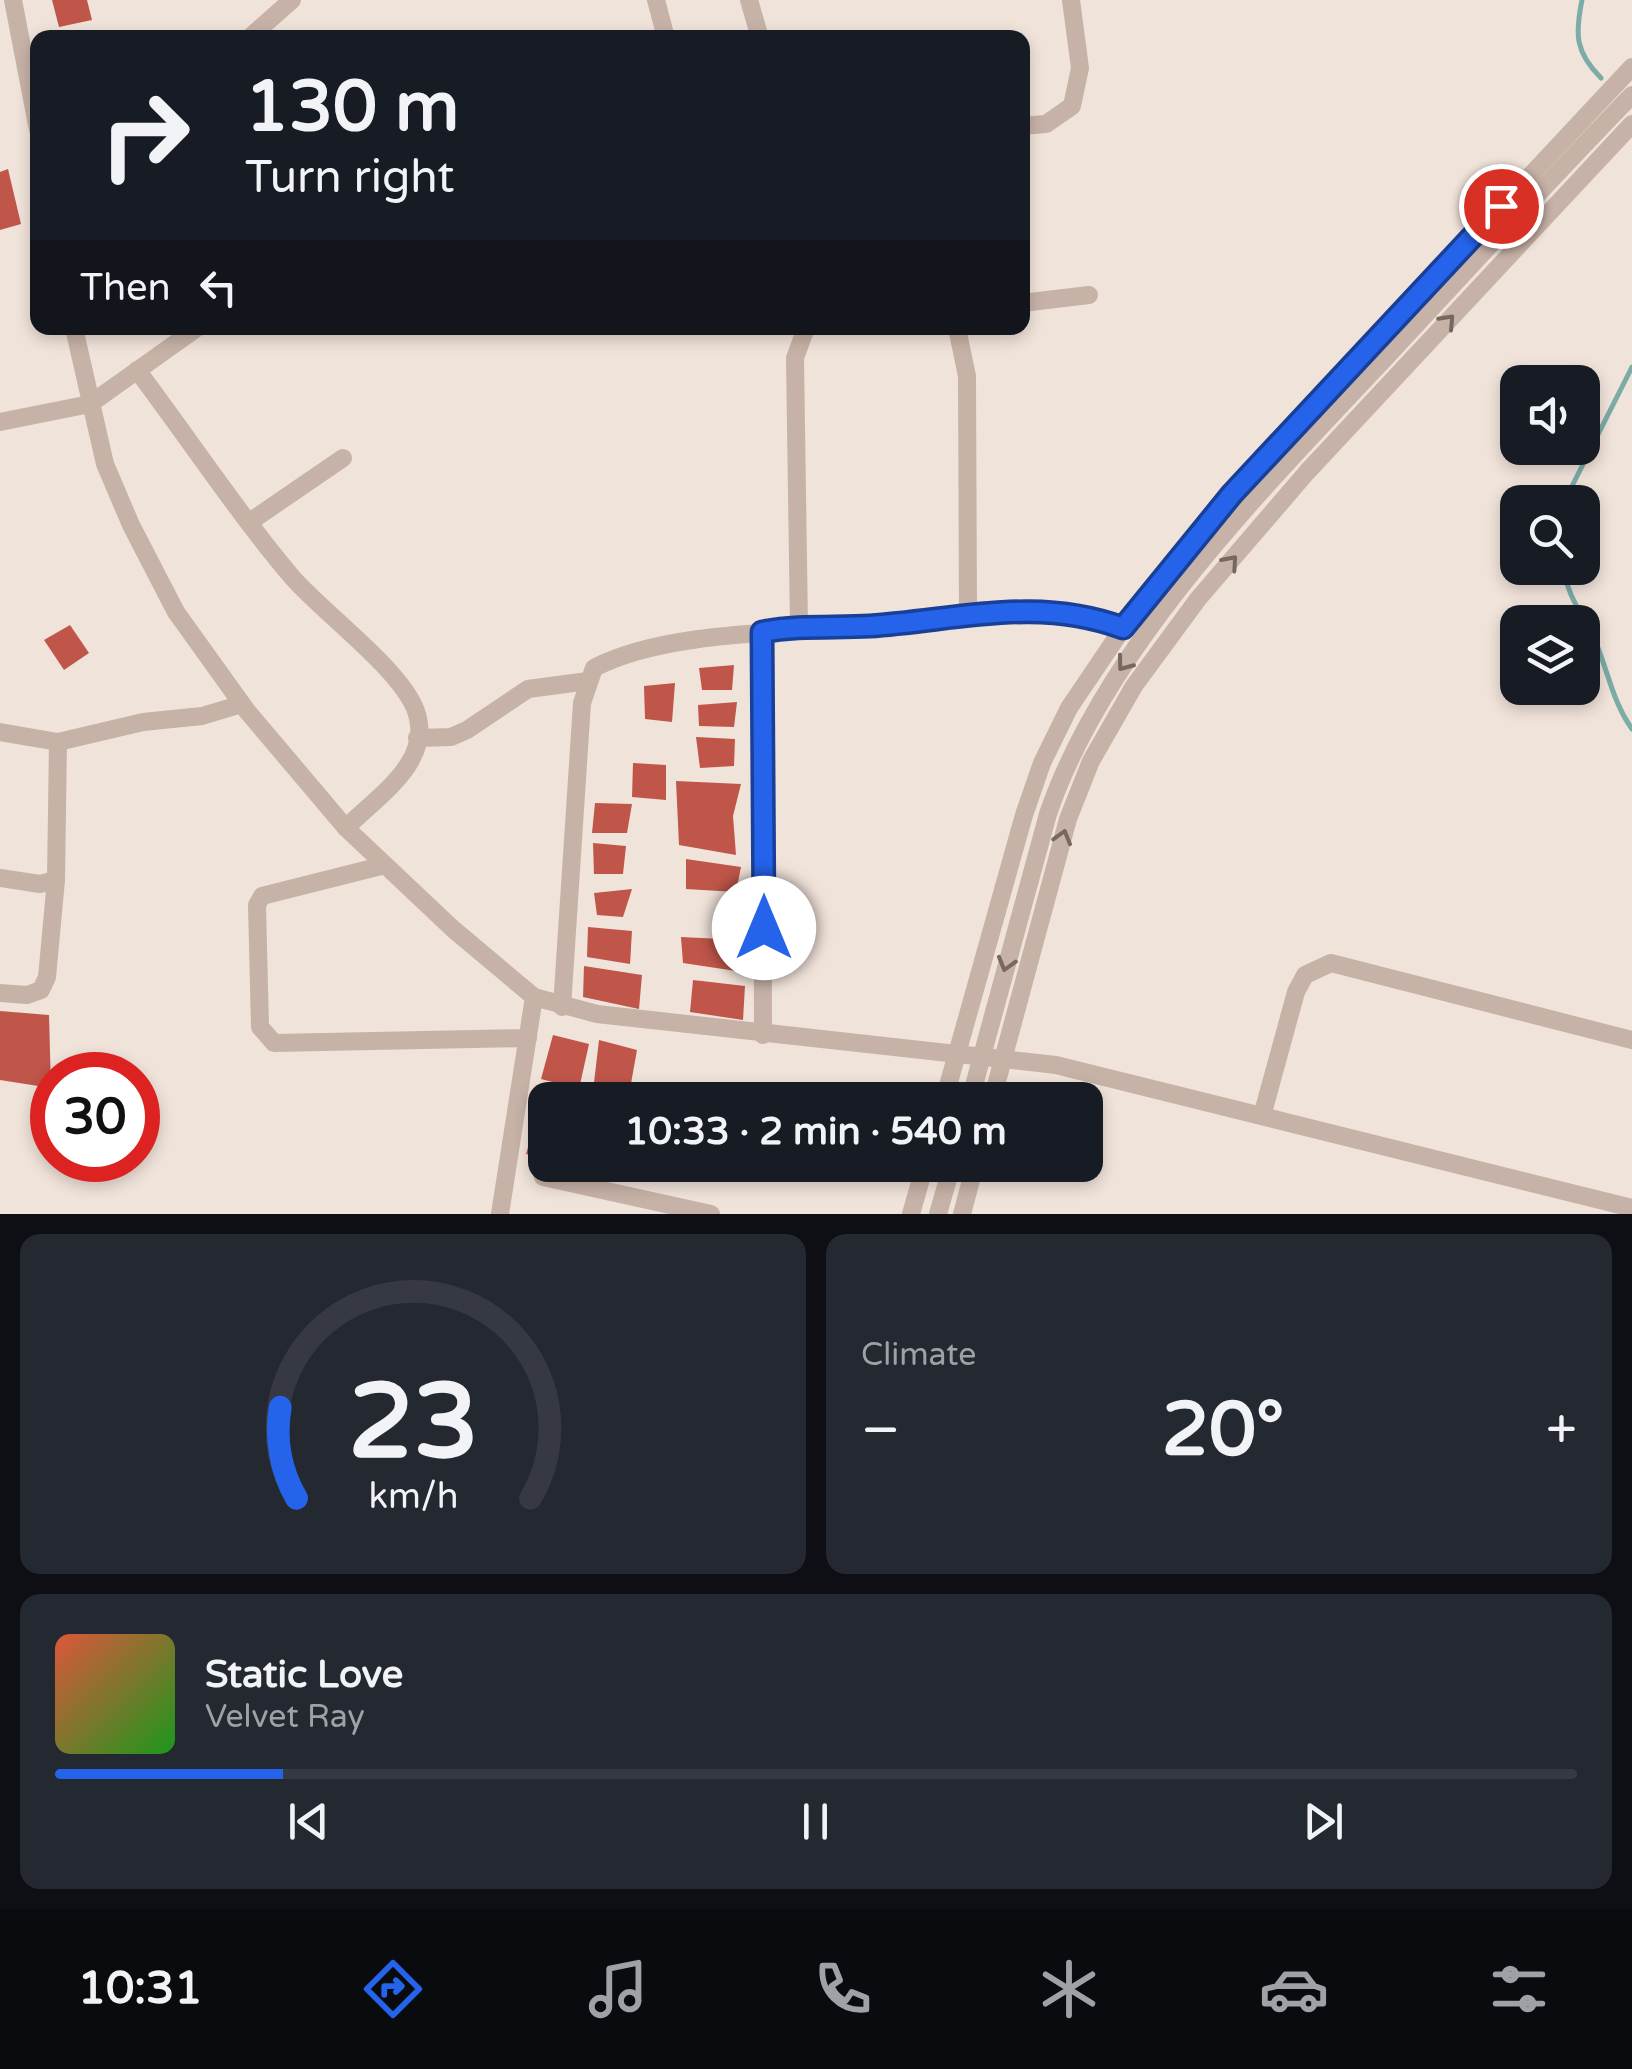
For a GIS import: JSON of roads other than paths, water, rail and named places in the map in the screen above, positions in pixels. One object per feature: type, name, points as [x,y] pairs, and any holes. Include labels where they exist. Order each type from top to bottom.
[{"type":"street","points":[[13,0],[30,88]]},
{"type":"street","points":[[259,30],[292,0]]},
{"type":"street","points":[[656,0],[664,30]]},
{"type":"street","points":[[749,0],[758,30]]},
{"type":"street","points":[[1030,125],[1046,124],[1072,106],[1080,68],[1072,0]]},
{"type":"street","points":[[949,1082],[1042,763],[1069,708],[1123,628],[1232,494],[1632,67]]},
{"type":"street","points":[[975,1082],[1062,771],[1109,683],[1294,456],[1632,96]]},
{"type":"street","points":[[997,1082],[1068,819],[1090,761],[1134,686],[1198,600],[1308,472],[1632,124]]},
{"type":"street","points":[[1030,302],[1089,294]]},
{"type":"street","points":[[75,335],[105,464],[176,612],[242,704],[346,828],[534,997],[562,1007],[763,1034],[1056,1064],[1632,1208]]},
{"type":"street","points":[[0,422],[90,404],[187,335]]},
{"type":"street","points":[[798,627],[795,358],[803,335]]},
{"type":"street","points":[[959,335],[967,376],[968,612]]},
{"type":"street","points":[[136,370],[296,581],[396,683],[416,711],[417,738],[410,764],[346,828]]},
{"type":"street","points":[[251,520],[343,458]]},
{"type":"street","points":[[562,1007],[582,703],[594,668],[612,659],[762,632],[798,627],[872,626],[968,612],[1024,608],[1090,616],[1123,628]]},
{"type":"street","points":[[762,632],[763,1034]]},
{"type":"street","points":[[417,738],[451,737],[528,689],[588,681]]},
{"type":"street","points":[[0,732],[58,742],[143,722],[202,716],[242,704]]},
{"type":"street","points":[[0,992],[27,995],[41,990],[47,977],[56,880],[58,742]]},
{"type":"street","points":[[385,865],[262,896],[257,905],[260,1028],[264,1037],[274,1043],[366,1044],[528,1038]]},
{"type":"street","points":[[0,878],[40,884],[56,880]]},
{"type":"street","points":[[1262,1116],[1296,992],[1305,974],[1331,963],[1632,1040]]},
{"type":"street","points":[[500,1214],[534,997]]},
{"type":"street","points":[[567,1182],[711,1214]]},
{"type":"street","points":[[911,1214],[920,1182]]},
{"type":"street","points":[[938,1214],[947,1182]]},
{"type":"street","points":[[962,1214],[970,1182]]},
{"type":"waterway","points":[[1582,0],[1579,42],[1586,60],[1601,78]]},
{"type":"waterway","points":[[1573,485],[1632,367]]},
{"type":"waterway","points":[[1568,585],[1632,729]]}]
